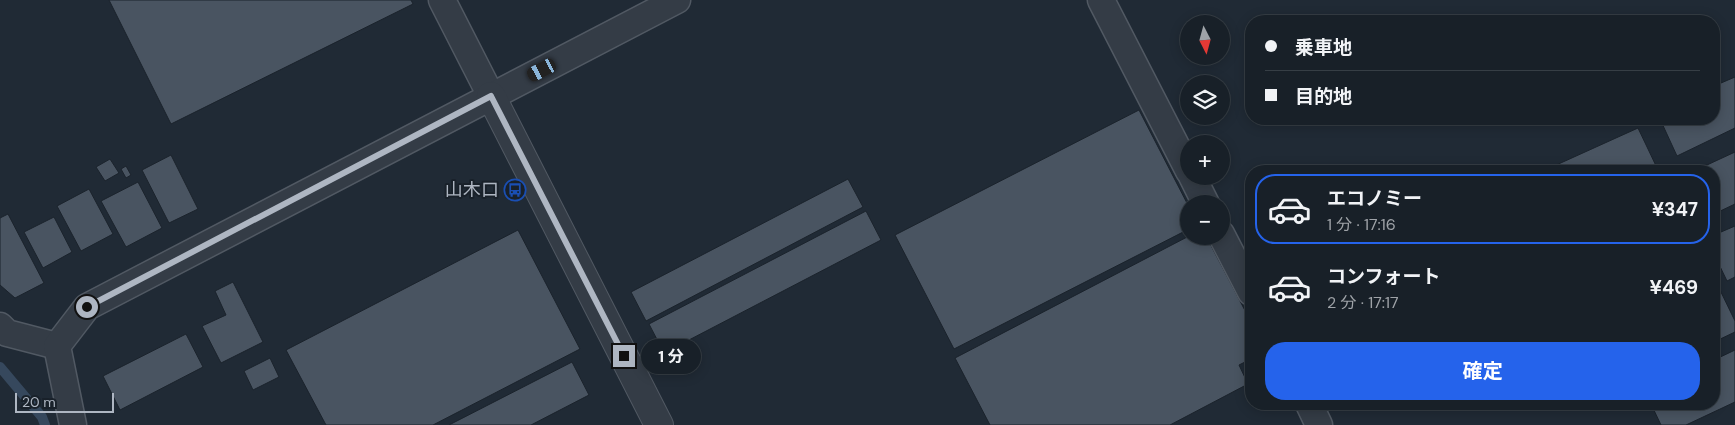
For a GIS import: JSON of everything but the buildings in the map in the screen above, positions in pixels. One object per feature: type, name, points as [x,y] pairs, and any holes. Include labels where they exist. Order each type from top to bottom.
[{"type":"street","points":[[442,0],[659,425]]},
{"type":"street","points":[[73,425],[57,346],[87,307],[677,0]]},
{"type":"street","points":[[1101,0],[1180,154]]},
{"type":"street","points":[[1227,245],[1245,280]]},
{"type":"street","points":[[2,334],[57,346]]},
{"type":"street","points":[[1311,410],[1320,425]]},
{"type":"waterway","points":[[0,367],[42,417],[45,425]]},
{"type":"place","name":"山木口","points":[[515,190]]},
{"type":"route","points":[[87,307],[491,96],[624,356]]}]
